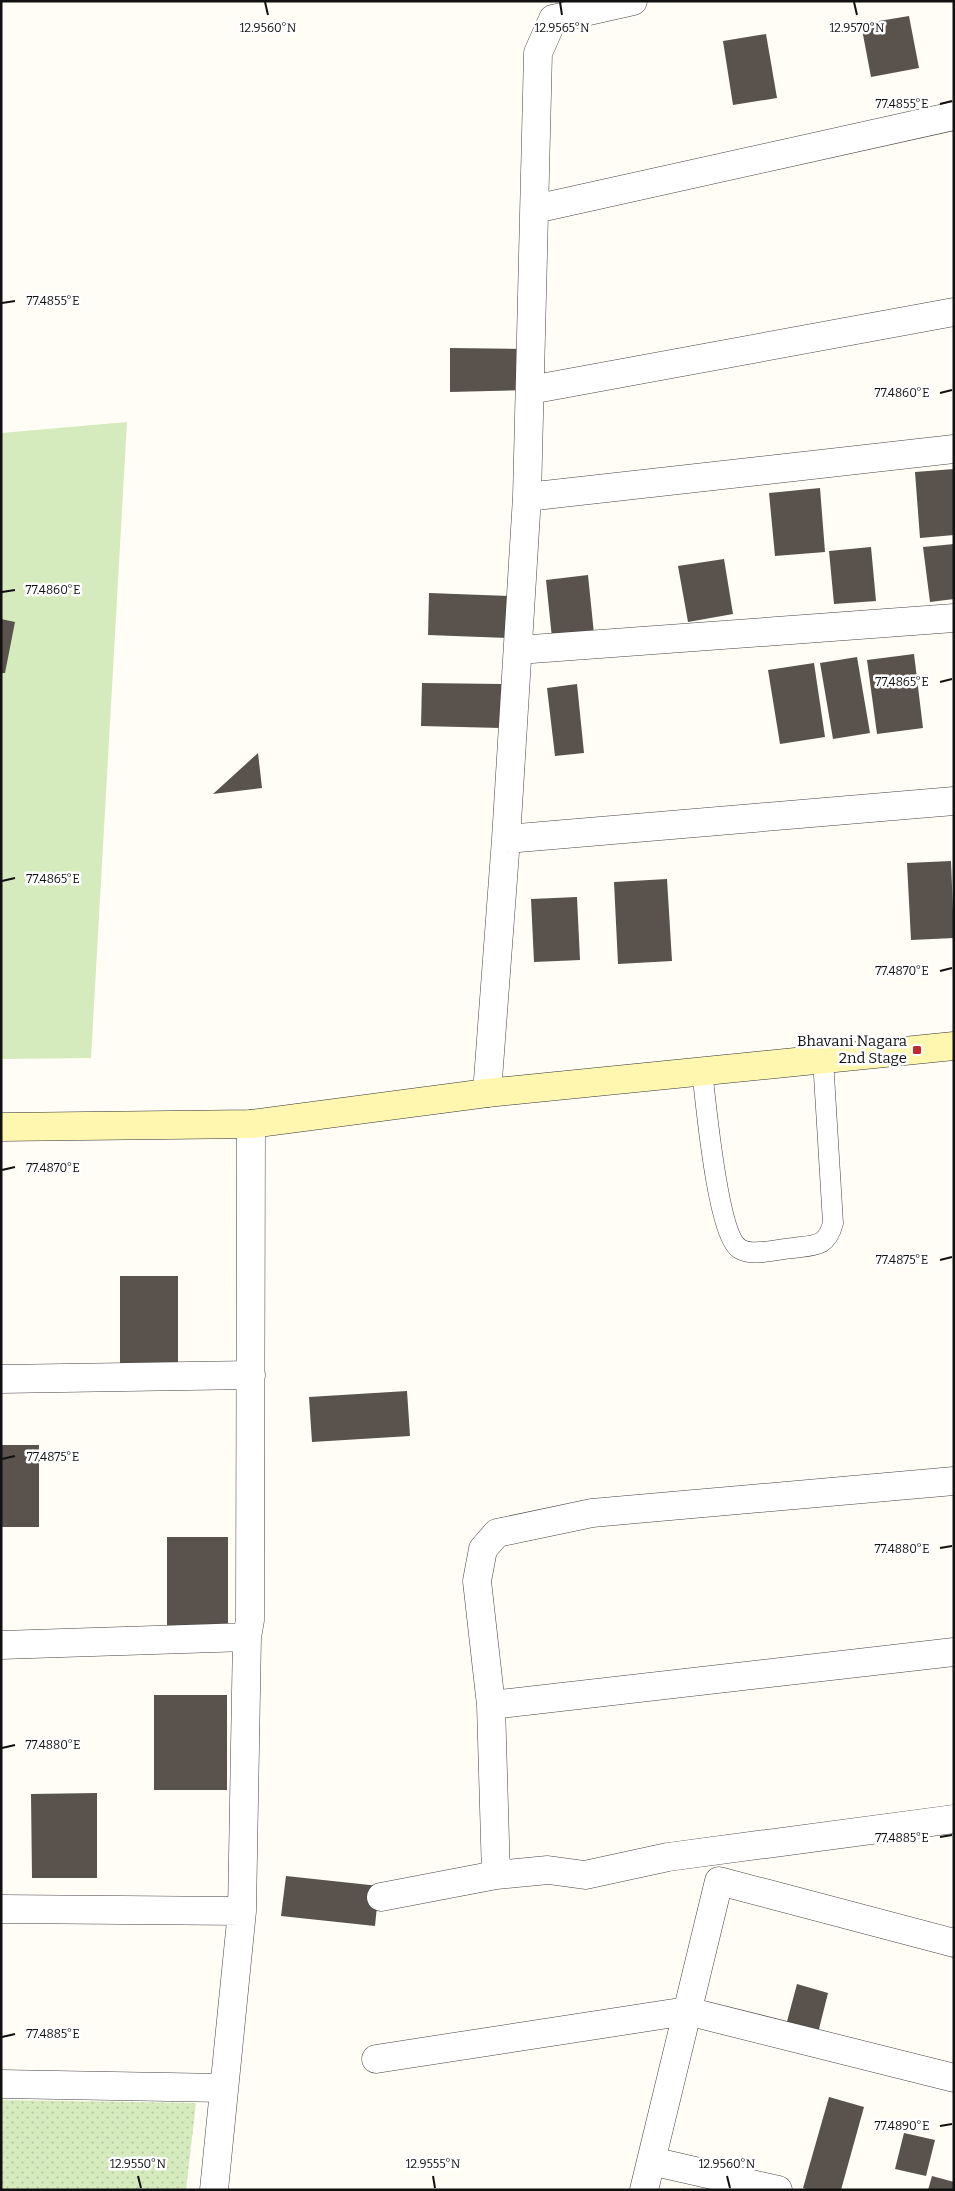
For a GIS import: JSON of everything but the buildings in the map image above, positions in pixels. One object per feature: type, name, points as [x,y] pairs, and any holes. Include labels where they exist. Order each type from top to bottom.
[{"type":"street","points":[[488,1093],[528,497],[538,52],[552,19],[632,1]]},
{"type":"street","points":[[534,209],[954,116]]},
{"type":"street","points":[[530,390],[954,312]]},
{"type":"street","points":[[528,497],[954,449]]},
{"type":"street","points":[[518,650],[954,618]]},
{"type":"street","points":[[506,839],[954,801]]},
{"type":"street","points":[[1,1127],[251,1124],[488,1093],[954,1046]]},
{"type":"street","points":[[214,2190],[242,1911],[247,1637],[250,1620],[251,1124]]},
{"type":"street","points":[[1,1379],[250,1375]]},
{"type":"street","points":[[496,1875],[491,1705],[477,1581],[482,1549],[497,1533],[592,1513],[954,1481]]},
{"type":"street","points":[[1,1645],[247,1637]]},
{"type":"street","points":[[491,1705],[954,1652]]},
{"type":"street","points":[[381,1896],[496,1875],[548,1870],[585,1875],[668,1857],[954,1819]]},
{"type":"street","points":[[644,2190],[719,1881],[954,1942]]},
{"type":"street","points":[[1,1909],[242,1911]]},
{"type":"street","points":[[376,2059],[687,2011],[954,2078]]},
{"type":"street","points":[[1,2084],[224,2088]]},
{"type":"street","points":[[651,2161],[778,2190]]},
{"type":"lane","points":[[702,1071],[713,1156],[725,1223],[732,1240],[740,1249],[755,1252],[821,1244],[830,1236],[833,1223],[822,1059]]},
{"type":"green space","points":[[127,422],[91,1058],[1,1059],[1,433]]},
{"type":"green space","points":[[1,2100],[196,2103],[186,2190],[1,2190]]},
{"type":"place","name":"Bhavani Nagara 2nd Stage","points":[[917,1050]]}]
